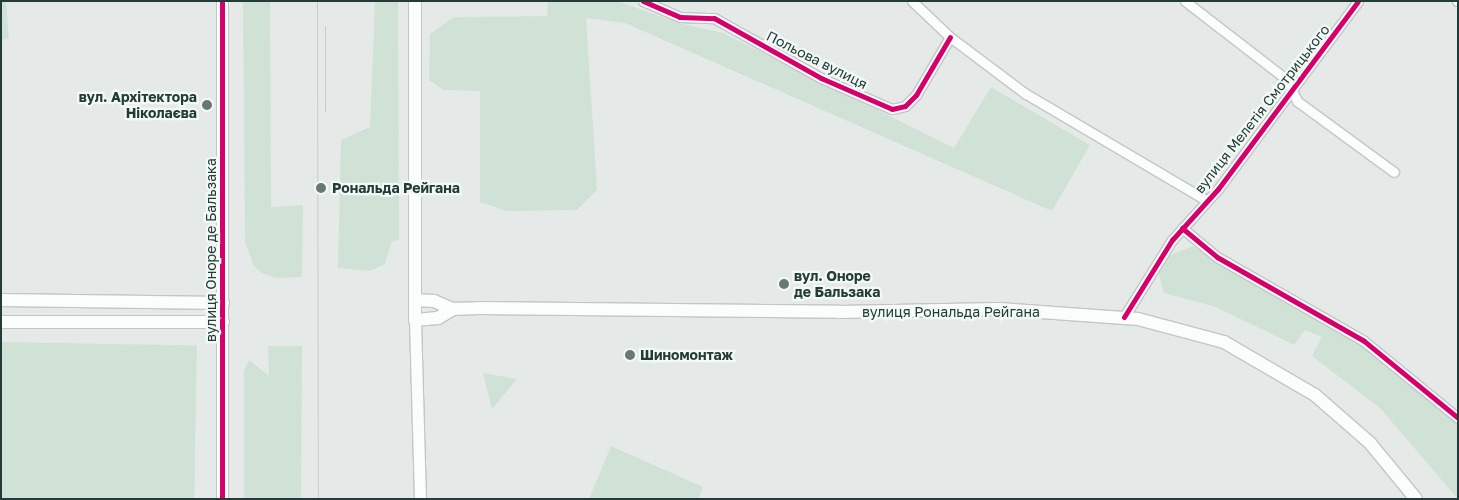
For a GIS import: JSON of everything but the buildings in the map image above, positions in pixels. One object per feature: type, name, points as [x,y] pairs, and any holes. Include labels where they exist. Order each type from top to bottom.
[{"type":"main road","points":[[415,1],[415,320]]},
{"type":"main road","points":[[1,300],[223,303]]},
{"type":"main road","name":"вулиця Рональда Рейгана","points":[[415,300],[434,300],[453,309],[999,309],[1124,318],[1172,325],[1259,360],[1315,395],[1370,443],[1416,499]]},
{"type":"main road","name":"вулиця Рональда Рейгана","points":[[415,320],[438,318],[453,309]]},
{"type":"main road","points":[[1,322],[223,322]]},
{"type":"street","name":"вулиця Оноре де Бальзака","points":[[222,1],[222,499]]},
{"type":"street","name":"Польова вулиця","points":[[644,1],[680,16],[714,18],[821,78],[892,109],[905,106],[916,95],[950,37]]},
{"type":"street","name":"вулиця Мелетія Смотрицького","points":[[912,1],[950,37],[1026,94],[1206,200]]},
{"type":"street","name":"вулиця Мелетія Смотрицького","points":[[1185,1],[1286,79],[1298,101],[1394,172]]},
{"type":"street","name":"вулиця Мелетія Смотрицького","points":[[1124,318],[1138,291],[1182,228],[1292,90],[1358,1]]},
{"type":"street","points":[[1182,228],[1217,257],[1364,341],[1458,418]]},
{"type":"street","points":[[415,320],[420,499]]},
{"type":"green space","points":[[1,1],[6,1],[9,39],[1,40]]},
{"type":"green space","points":[[243,1],[270,1],[271,207],[303,205],[302,277],[276,278],[262,273],[254,266],[245,242]]},
{"type":"green space","points":[[375,1],[398,1],[399,240],[392,241],[385,264],[370,271],[338,268],[341,140],[370,127]]},
{"type":"green space","points":[[548,1],[617,1],[679,23],[723,33],[954,148],[991,87],[1090,145],[1052,211],[625,23],[586,18],[597,190],[577,210],[507,211],[480,202],[480,91],[444,90],[429,80],[430,34],[454,17],[547,16]]},
{"type":"green space","points":[[1192,246],[1363,344],[1458,422],[1458,499],[1380,408],[1312,356],[1322,337],[1305,330],[1294,345],[1216,307],[1164,293],[1158,271],[1167,257]]},
{"type":"green space","points":[[1,342],[197,345],[194,499],[1,499]]},
{"type":"green space","points":[[268,346],[302,346],[301,499],[244,499],[244,371],[249,360],[269,376]]},
{"type":"green space","points":[[483,373],[517,379],[492,409]]},
{"type":"green space","points":[[611,446],[703,487],[698,499],[589,499]]},
{"type":"tram line","points":[[317,1],[318,499]]},
{"type":"tram line","points":[[325,26],[325,111]]},
{"type":"cycle path","points":[[222,1],[222,499]]},
{"type":"cycle path","points":[[643,1],[680,17],[714,18],[821,78],[892,109],[905,106],[916,95],[950,37]]},
{"type":"cycle path","points":[[1124,317],[1172,240],[1218,189],[1358,1]]},
{"type":"cycle path","points":[[1182,228],[1217,257],[1364,341],[1458,418]]},
{"type":"place","name":"вул. Архітектора Ніколаєва","points":[[207,105]]},
{"type":"place","name":"Рональда Рейгана","points":[[321,188]]},
{"type":"place","name":"вул. Оноре де Бальзака","points":[[784,284]]},
{"type":"place","name":"Шиномонтаж","points":[[630,355]]}]
